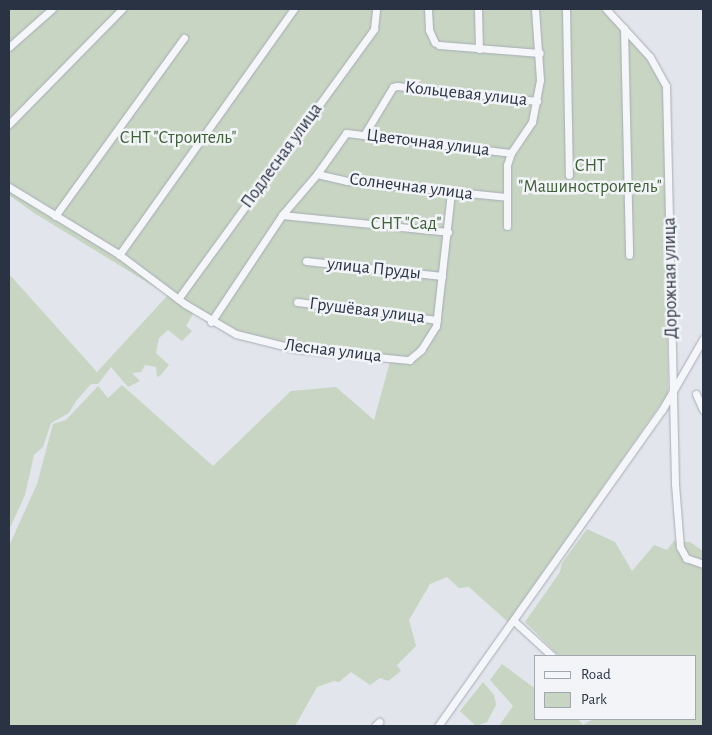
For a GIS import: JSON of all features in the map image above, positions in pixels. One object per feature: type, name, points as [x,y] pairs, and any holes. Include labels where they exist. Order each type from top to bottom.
[{"type":"street","points":[[9,47],[52,9]]},
{"type":"street","points":[[9,124],[122,9]]},
{"type":"street","points":[[119,255],[294,9]]},
{"type":"street","name":"Подлесная улица","points":[[178,299],[374,29],[376,9]]},
{"type":"street","points":[[428,9],[429,30],[437,44],[540,53]]},
{"type":"street","points":[[478,9],[479,49]]},
{"type":"street","points":[[508,226],[505,176],[511,154],[532,122],[537,101],[540,53],[535,9]]},
{"type":"street","points":[[566,9],[569,175]]},
{"type":"street","name":"Дорожная улица","points":[[606,9],[657,66],[666,86],[680,547],[686,558],[703,564]]},
{"type":"street","points":[[624,28],[629,255]]},
{"type":"street","points":[[56,216],[184,38]]},
{"type":"street","name":"Кольцевая улица","points":[[364,135],[393,87],[397,86],[537,101]]},
{"type":"street","name":"Цветочная улица","points":[[317,174],[346,133],[511,154]]},
{"type":"street","points":[[9,187],[119,255],[211,322],[282,215],[317,174]]},
{"type":"street","name":"Солнечная улица","points":[[317,174],[450,192],[506,197]]},
{"type":"street","points":[[437,320],[448,232],[450,192]]},
{"type":"street","points":[[282,215],[448,232]]},
{"type":"street","name":"улица Пруды","points":[[306,261],[442,276]]},
{"type":"street","name":"Грушёвая улица","points":[[297,302],[437,320]]},
{"type":"street","name":"Лесная улица","points":[[211,322],[236,334],[296,349],[409,360],[431,337],[437,320]]},
{"type":"street","points":[[438,726],[674,389],[703,339]]},
{"type":"street","points":[[696,351],[703,356]]},
{"type":"street","points":[[673,360],[680,366],[688,365]]},
{"type":"street","points":[[696,394],[703,410]]},
{"type":"street","points":[[514,620],[551,655]]},
{"type":"green space","points":[[9,9],[606,9],[662,74],[670,299],[667,298],[668,394],[508,622],[469,587],[459,588],[447,577],[430,584],[409,620],[416,646],[397,665],[401,671],[388,681],[380,678],[370,685],[351,672],[339,682],[334,681],[317,687],[295,726],[9,726],[9,546],[37,484],[53,424],[66,420],[98,386],[108,398],[122,385],[213,466],[291,391],[336,387],[374,420],[391,358],[258,340],[214,323],[117,253],[9,187]]},
{"type":"green space","points":[[9,189],[116,254],[194,312],[186,326],[192,331],[182,341],[168,330],[159,338],[156,353],[169,365],[161,375],[157,377],[156,367],[145,365],[141,372],[132,373],[140,381],[128,387],[111,367],[98,384],[91,384],[76,401],[69,413],[51,423],[43,447],[34,455],[25,495],[9,530],[9,274],[97,372],[168,295],[34,213],[9,195]]},
{"type":"green space","points":[[587,529],[615,542],[632,571],[654,545],[667,550],[674,541],[690,542],[703,551],[703,726],[499,726],[513,706],[490,680],[502,664],[534,686],[534,720],[579,720],[583,725],[591,720],[697,720],[697,655],[558,655],[525,622],[560,572],[562,563]]},
{"type":"green space","points":[[483,682],[494,695],[496,705],[487,722],[476,726],[460,711]]},
{"type":"park label","name":"СНТ \"Строитель\"","points":[[178,138]]},
{"type":"park label","name":"СНТ \"Машиностроитель\"","points":[[590,177]]},
{"type":"park label","name":"СНТ \"Сад\"","points":[[406,224]]}]
